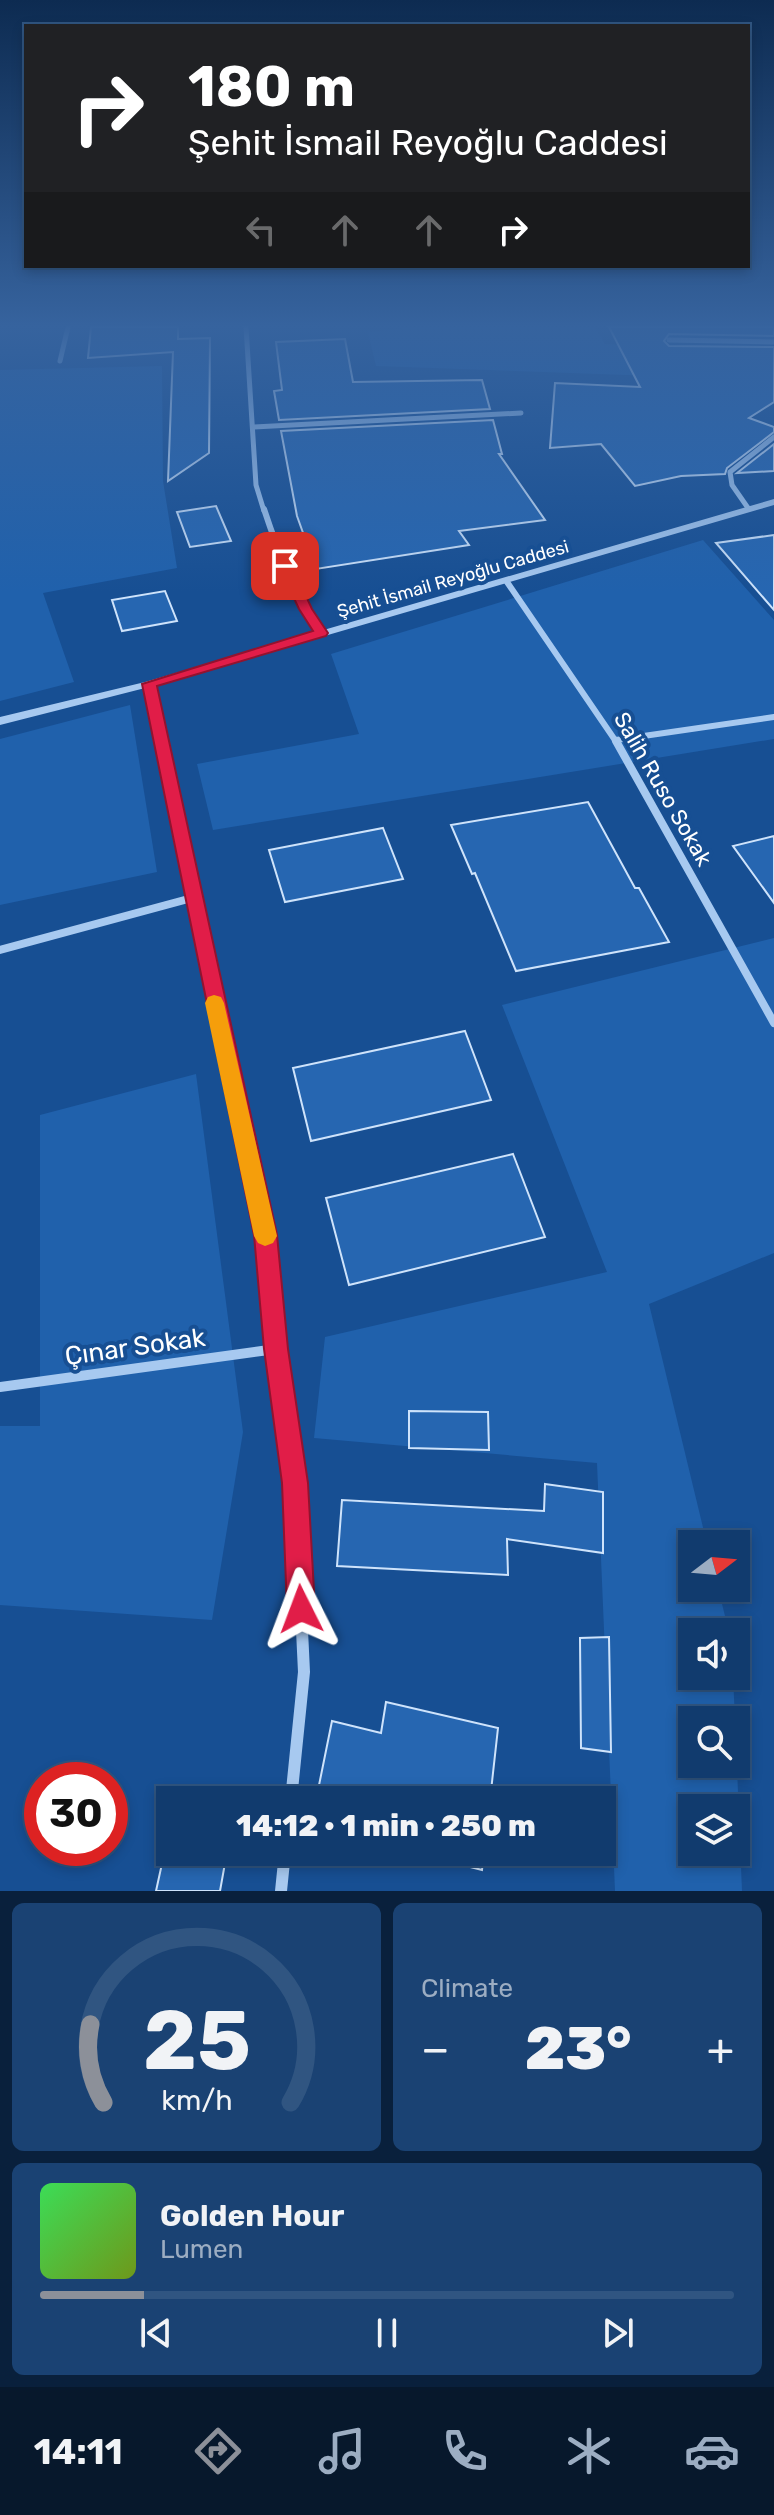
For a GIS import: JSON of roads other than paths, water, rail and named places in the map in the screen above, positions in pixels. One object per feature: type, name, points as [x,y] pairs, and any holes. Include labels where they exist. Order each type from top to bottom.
[{"type":"street","points":[[252,415],[256,485],[275,544],[305,609],[321,633]]},
{"type":"street","points":[[253,427],[478,415]]},
{"type":"street","points":[[748,508],[732,485],[730,472],[774,437]]},
{"type":"street","name":"Şehit İsmail Reyoğlu Caddesi","points":[[0,721],[149,684],[774,502]]},
{"type":"street","name":"Salih Ruso Sokak","points":[[507,582],[616,740],[774,1023]]},
{"type":"street","points":[[149,684],[265,1235],[276,1349],[295,1483],[304,1672],[292,1786]]},
{"type":"street","points":[[616,740],[774,717]]},
{"type":"street","points":[[0,950],[192,898]]},
{"type":"street","name":"Çınar Sokak","points":[[0,1387],[276,1349]]},
{"type":"street","points":[[281,1891],[284,1866]]}]
